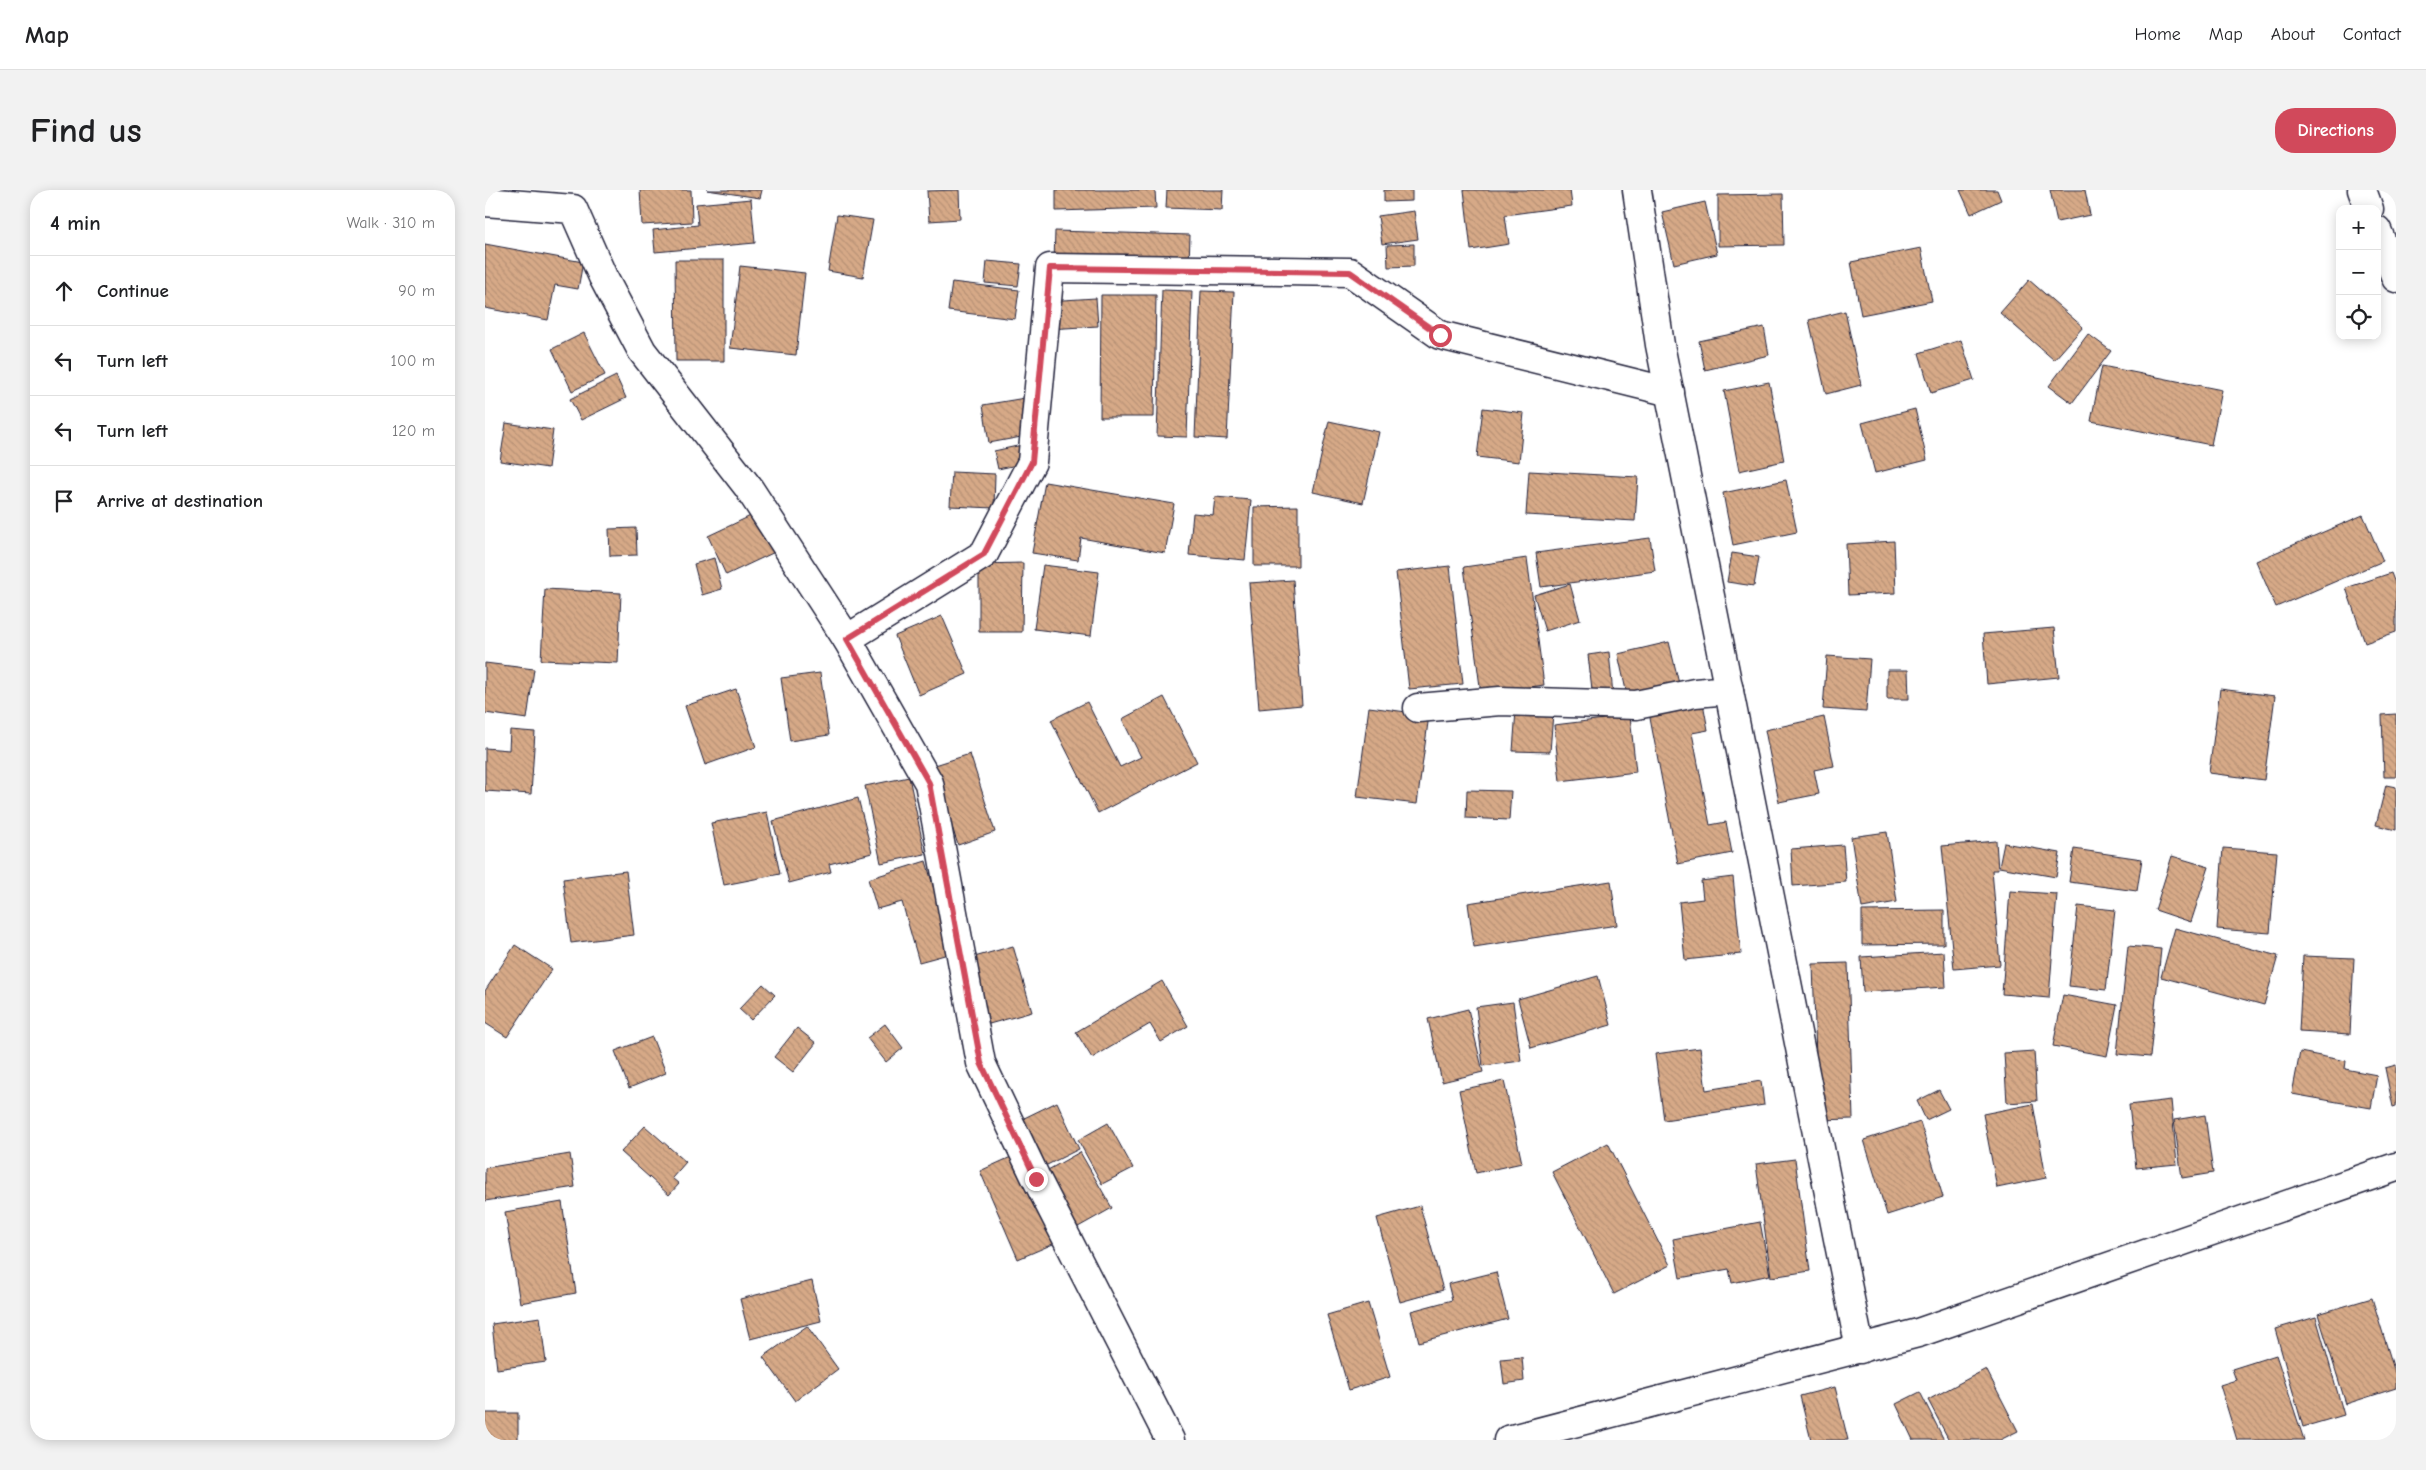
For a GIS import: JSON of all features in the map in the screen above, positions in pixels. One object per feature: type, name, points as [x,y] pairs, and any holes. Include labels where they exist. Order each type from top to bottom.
[{"type":"street","points":[[1637,190],[1670,392],[1860,1349]]},
{"type":"street","points":[[2362,190],[2368,205]]},
{"type":"street","points":[[485,202],[573,209],[603,277],[642,352],[747,487],[847,639],[929,783],[981,1063],[1035,1176],[1170,1440]]},
{"type":"street","points":[[2381,240],[2396,278]]},
{"type":"street","points":[[847,639],[984,554],[1032,462],[1050,268],[1350,272],[1440,335],[1670,392]]},
{"type":"street","points":[[1418,708],[1500,701],[1636,706],[1695,693],[1729,690]]},
{"type":"street","points":[[1508,1440],[1918,1333],[2396,1167]]},
{"type":"building","points":[[640,190],[691,190],[692,222],[642,225]]},
{"type":"building","points":[[707,190],[762,190],[760,198]]},
{"type":"building","points":[[959,190],[960,219],[929,221],[927,191]]},
{"type":"building","points":[[1056,190],[1155,190],[1156,208],[1056,211]]},
{"type":"building","points":[[1167,190],[1223,190],[1222,210],[1166,208]]},
{"type":"building","points":[[1384,190],[1412,190],[1412,201],[1384,202]]},
{"type":"building","points":[[1464,190],[1570,190],[1572,206],[1505,215],[1509,244],[1471,250]]},
{"type":"building","points":[[1960,190],[1997,190],[2001,200],[1971,214]]},
{"type":"building","points":[[2050,190],[2085,190],[2090,215],[2057,222]]},
{"type":"building","points":[[1783,194],[1784,245],[1718,246],[1718,195]]},
{"type":"building","points":[[751,199],[755,243],[655,252],[653,230],[698,225],[696,204]]},
{"type":"building","points":[[1705,202],[1717,254],[1674,264],[1662,212]]},
{"type":"building","points":[[1414,211],[1418,239],[1382,244],[1378,216]]},
{"type":"building","points":[[837,215],[873,220],[863,277],[828,271]]},
{"type":"building","points":[[1055,231],[1190,235],[1189,265],[1054,261]]},
{"type":"building","points":[[485,244],[583,262],[578,289],[555,285],[548,320],[485,308]]},
{"type":"building","points":[[1414,244],[1414,266],[1388,267],[1387,245]]},
{"type":"building","points":[[1921,248],[1932,301],[1861,315],[1851,262]]},
{"type":"building","points":[[675,260],[724,260],[724,361],[676,361]]},
{"type":"building","points":[[987,261],[1021,264],[1018,286],[985,283]]},
{"type":"building","points":[[740,266],[805,273],[796,355],[730,348]]},
{"type":"building","points":[[2029,280],[2083,327],[2054,360],[2000,313]]},
{"type":"building","points":[[952,282],[1019,290],[1015,319],[948,311]]},
{"type":"building","points":[[1162,290],[1192,291],[1187,437],[1157,436]]},
{"type":"building","points":[[1201,291],[1234,292],[1227,439],[1195,437]]},
{"type":"building","points":[[1101,295],[1156,295],[1154,417],[1100,417]]},
{"type":"building","points":[[1096,298],[1098,326],[1049,329],[1047,301]]},
{"type":"building","points":[[1845,311],[1861,385],[1826,394],[1809,320]]},
{"type":"building","points":[[1764,327],[1769,355],[1705,370],[1699,341]]},
{"type":"building","points":[[584,333],[605,375],[572,391],[552,349]]},
{"type":"building","points":[[2088,334],[2111,351],[2072,403],[2049,386]]},
{"type":"building","points":[[1961,340],[1974,380],[1931,393],[1919,353]]},
{"type":"building","points":[[2102,366],[2222,390],[2211,445],[2091,421]]},
{"type":"building","points":[[616,376],[626,398],[581,420],[570,399]]},
{"type":"building","points":[[1769,382],[1784,461],[1739,471],[1724,391]]},
{"type":"building","points":[[1025,398],[1032,435],[989,443],[983,405]]},
{"type":"building","points":[[1483,408],[1524,413],[1519,462],[1477,457]]},
{"type":"building","points":[[1915,409],[1927,460],[1875,473],[1862,423]]},
{"type":"building","points":[[1329,421],[1379,432],[1363,503],[1313,492]]},
{"type":"building","points":[[506,423],[553,430],[548,468],[500,461]]},
{"type":"building","points":[[1022,445],[1026,463],[998,469],[994,451]]},
{"type":"building","points":[[1529,471],[1638,477],[1635,521],[1526,515]]},
{"type":"building","points":[[952,472],[995,474],[994,508],[950,506]]},
{"type":"building","points":[[1786,480],[1797,532],[1733,545],[1723,493]]},
{"type":"building","points":[[1045,482],[1174,504],[1165,553],[1081,538],[1078,560],[1032,553]]},
{"type":"building","points":[[1215,497],[1251,500],[1245,560],[1189,555],[1193,513],[1213,515]]},
{"type":"building","points":[[1298,506],[1298,566],[1254,566],[1254,507]]},
{"type":"building","points":[[759,512],[777,551],[726,575],[708,536]]},
{"type":"building","points":[[2363,515],[2383,561],[2276,607],[2256,561]]},
{"type":"building","points":[[636,528],[637,555],[610,556],[609,529]]},
{"type":"building","points":[[1650,538],[1655,571],[1541,587],[1536,553]]},
{"type":"building","points":[[1894,541],[1896,593],[1848,595],[1846,544]]},
{"type":"building","points":[[1732,553],[1759,557],[1754,586],[1727,582]]},
{"type":"building","points":[[714,558],[722,589],[702,595],[694,564]]},
{"type":"building","points":[[1527,558],[1544,685],[1481,694],[1464,567]]},
{"type":"building","points":[[1023,563],[1022,632],[979,632],[979,564]]},
{"type":"building","points":[[1043,565],[1099,572],[1091,636],[1034,629]]},
{"type":"building","points":[[1450,566],[1463,684],[1409,689],[1396,572]]},
{"type":"building","points":[[2391,573],[2396,586],[2396,632],[2365,643],[2346,588]]},
{"type":"building","points":[[1293,580],[1302,705],[1259,709],[1249,583]]},
{"type":"building","points":[[1570,584],[1580,620],[1545,631],[1534,595]]},
{"type":"building","points":[[545,589],[621,593],[618,663],[541,660]]},
{"type":"building","points":[[942,616],[967,674],[919,695],[895,636]]},
{"type":"building","points":[[2054,628],[2059,677],[1987,684],[1983,634]]},
{"type":"building","points":[[1669,642],[1681,692],[1629,704],[1618,654]]},
{"type":"building","points":[[1609,652],[1613,695],[1593,698],[1588,655]]},
{"type":"building","points":[[1827,656],[1870,659],[1866,712],[1823,709]]},
{"type":"building","points":[[485,663],[534,669],[527,719],[485,713]]},
{"type":"building","points":[[1887,670],[1908,670],[1909,699],[1887,699]]},
{"type":"building","points":[[820,673],[829,735],[790,741],[781,678]]},
{"type":"building","points":[[736,689],[756,747],[705,765],[685,706]]},
{"type":"building","points":[[2220,689],[2275,696],[2264,780],[2209,773]]},
{"type":"building","points":[[1164,697],[1197,762],[1098,813],[1051,720],[1087,702],[1120,767],[1141,757],[1122,719]]},
{"type":"building","points":[[1703,703],[1708,730],[1692,733],[1710,825],[1726,822],[1732,853],[1678,864],[1649,713]]},
{"type":"building","points":[[1369,707],[1429,715],[1417,804],[1357,797]]},
{"type":"building","points":[[1516,710],[1553,713],[1550,752],[1513,751]]},
{"type":"building","points":[[2396,714],[2396,777],[2384,777],[2382,715]]},
{"type":"building","points":[[1630,716],[1636,772],[1560,781],[1554,725]]},
{"type":"building","points":[[1824,717],[1834,766],[1814,770],[1819,794],[1779,802],[1765,730]]},
{"type":"building","points":[[510,730],[535,732],[531,794],[485,791],[485,748],[509,750]]},
{"type":"building","points":[[970,754],[995,832],[958,845],[932,766]]},
{"type":"building","points":[[909,777],[925,854],[881,863],[865,786]]},
{"type":"building","points":[[2386,785],[2396,787],[2396,830],[2376,825]]},
{"type":"building","points":[[1467,790],[1511,791],[1509,820],[1466,818]]},
{"type":"building","points":[[858,798],[872,853],[829,864],[831,872],[789,883],[773,821]]},
{"type":"building","points":[[767,812],[780,874],[724,885],[711,823]]},
{"type":"building","points":[[1887,832],[1897,902],[1862,908],[1851,837]]},
{"type":"building","points":[[1996,841],[1998,870],[1992,870],[2000,965],[1954,969],[1942,846]]},
{"type":"building","points":[[2004,843],[2060,853],[2056,877],[1999,867]]},
{"type":"building","points":[[1843,845],[1846,882],[1793,886],[1791,849]]},
{"type":"building","points":[[2223,848],[2277,852],[2270,933],[2217,929]]},
{"type":"building","points":[[2074,849],[2142,859],[2137,891],[2069,882]]},
{"type":"building","points":[[2172,856],[2209,867],[2191,922],[2155,910]]},
{"type":"building","points":[[926,861],[952,953],[919,962],[902,902],[877,909],[868,879]]},
{"type":"building","points":[[626,871],[634,935],[571,943],[563,879]]},
{"type":"building","points":[[1733,877],[1741,954],[1685,960],[1679,902],[1703,899],[1701,881]]},
{"type":"building","points":[[1611,881],[1617,925],[1474,947],[1468,903]]},
{"type":"building","points":[[2010,891],[2057,894],[2049,998],[2002,994]]},
{"type":"building","points":[[2078,906],[2115,910],[2106,990],[2069,986]]},
{"type":"building","points":[[1944,910],[1944,944],[1862,945],[1862,911]]},
{"type":"building","points":[[2175,928],[2278,956],[2264,1005],[2161,977]]},
{"type":"building","points":[[515,945],[552,969],[507,1037],[485,1023],[485,991]]},
{"type":"building","points":[[1013,946],[1032,1012],[982,1026],[964,960]]},
{"type":"building","points":[[2128,946],[2161,949],[2150,1057],[2117,1054]]},
{"type":"building","points":[[1944,952],[1946,987],[1863,992],[1861,957]]},
{"type":"building","points":[[2303,956],[2354,958],[2350,1034],[2299,1031]]},
{"type":"building","points":[[1848,963],[1853,1119],[1818,1120],[1813,964]]},
{"type":"building","points":[[1598,976],[1611,1025],[1531,1048],[1518,999]]},
{"type":"building","points":[[1162,981],[1188,1026],[1161,1042],[1150,1024],[1092,1058],[1076,1032]]},
{"type":"building","points":[[763,984],[775,995],[751,1020],[739,1009]]},
{"type":"building","points":[[2063,995],[2117,1005],[2107,1056],[2053,1046]]},
{"type":"building","points":[[1513,1002],[1521,1061],[1483,1066],[1476,1007]]},
{"type":"building","points":[[1468,1009],[1483,1072],[1442,1082],[1428,1019]]},
{"type":"building","points":[[885,1024],[903,1048],[886,1062],[867,1038]]},
{"type":"building","points":[[797,1028],[816,1043],[793,1072],[774,1057]]},
{"type":"building","points":[[652,1037],[666,1073],[629,1088],[615,1051]]},
{"type":"building","points":[[1700,1048],[1706,1090],[1761,1081],[1764,1105],[1664,1120],[1655,1054]]},
{"type":"building","points":[[2034,1051],[2037,1101],[2007,1103],[2004,1053]]},
{"type":"building","points":[[2300,1052],[2346,1061],[2345,1069],[2377,1075],[2371,1108],[2292,1094]]},
{"type":"building","points":[[2396,1065],[2396,1106],[2393,1107],[2385,1068]]},
{"type":"building","points":[[1504,1081],[1522,1163],[1476,1173],[1459,1090]]},
{"type":"building","points":[[1939,1090],[1949,1109],[1926,1120],[1917,1101]]},
{"type":"building","points":[[2171,1100],[2177,1164],[2136,1168],[2129,1105]]},
{"type":"building","points":[[1057,1102],[1079,1149],[1037,1170],[1014,1123]]},
{"type":"building","points":[[2033,1104],[2046,1178],[1997,1188],[1983,1114]]},
{"type":"building","points":[[2205,1115],[2213,1173],[2182,1178],[2174,1120]]},
{"type":"building","points":[[1920,1122],[1943,1197],[1887,1215],[1864,1140]]},
{"type":"building","points":[[1108,1123],[1133,1168],[1102,1184],[1078,1140]]},
{"type":"building","points":[[645,1126],[686,1162],[672,1178],[679,1184],[669,1195],[621,1152]]},
{"type":"building","points":[[1608,1143],[1670,1265],[1614,1294],[1552,1172]]},
{"type":"building","points":[[1022,1152],[1060,1241],[1018,1259],[980,1171]]},
{"type":"building","points":[[1080,1152],[1112,1208],[1071,1231],[1039,1175]]},
{"type":"building","points":[[570,1154],[575,1187],[485,1201],[485,1168]]},
{"type":"building","points":[[1795,1159],[1810,1271],[1771,1277],[1756,1164]]},
{"type":"building","points":[[562,1202],[576,1293],[520,1303],[505,1212]]},
{"type":"building","points":[[1420,1206],[1443,1290],[1400,1302],[1377,1218]]},
{"type":"building","points":[[1760,1222],[1770,1275],[1732,1283],[1729,1269],[1680,1278],[1673,1239]]},
{"type":"building","points":[[1496,1272],[1508,1319],[1419,1342],[1411,1311],[1452,1300],[1448,1284]]},
{"type":"building","points":[[812,1281],[821,1321],[750,1339],[740,1299]]},
{"type":"building","points":[[2372,1298],[2396,1376],[2396,1388],[2346,1404],[2318,1314]]},
{"type":"building","points":[[1368,1303],[1390,1377],[1349,1390],[1327,1315]]},
{"type":"building","points":[[540,1317],[546,1362],[497,1369],[492,1324]]},
{"type":"building","points":[[2316,1317],[2344,1415],[2303,1427],[2275,1329]]},
{"type":"building","points":[[807,1326],[838,1369],[795,1401],[763,1357]]},
{"type":"building","points":[[2276,1355],[2304,1440],[2237,1440],[2220,1385],[2236,1380],[2232,1369]]},
{"type":"building","points":[[1522,1357],[1524,1381],[1504,1384],[1501,1359]]},
{"type":"building","points":[[1986,1369],[2018,1431],[2000,1440],[1949,1440],[1928,1400]]},
{"type":"building","points":[[1835,1387],[1848,1440],[1811,1440],[1800,1396]]},
{"type":"building","points":[[1920,1392],[1944,1440],[1913,1440],[1896,1404]]},
{"type":"building","points":[[485,1413],[518,1413],[518,1440],[485,1440]]},
{"type":"route","points":[[1036,1179],[981,1063],[929,783],[847,639],[984,554],[1032,462],[1050,268],[1350,272],[1440,335]]}]
